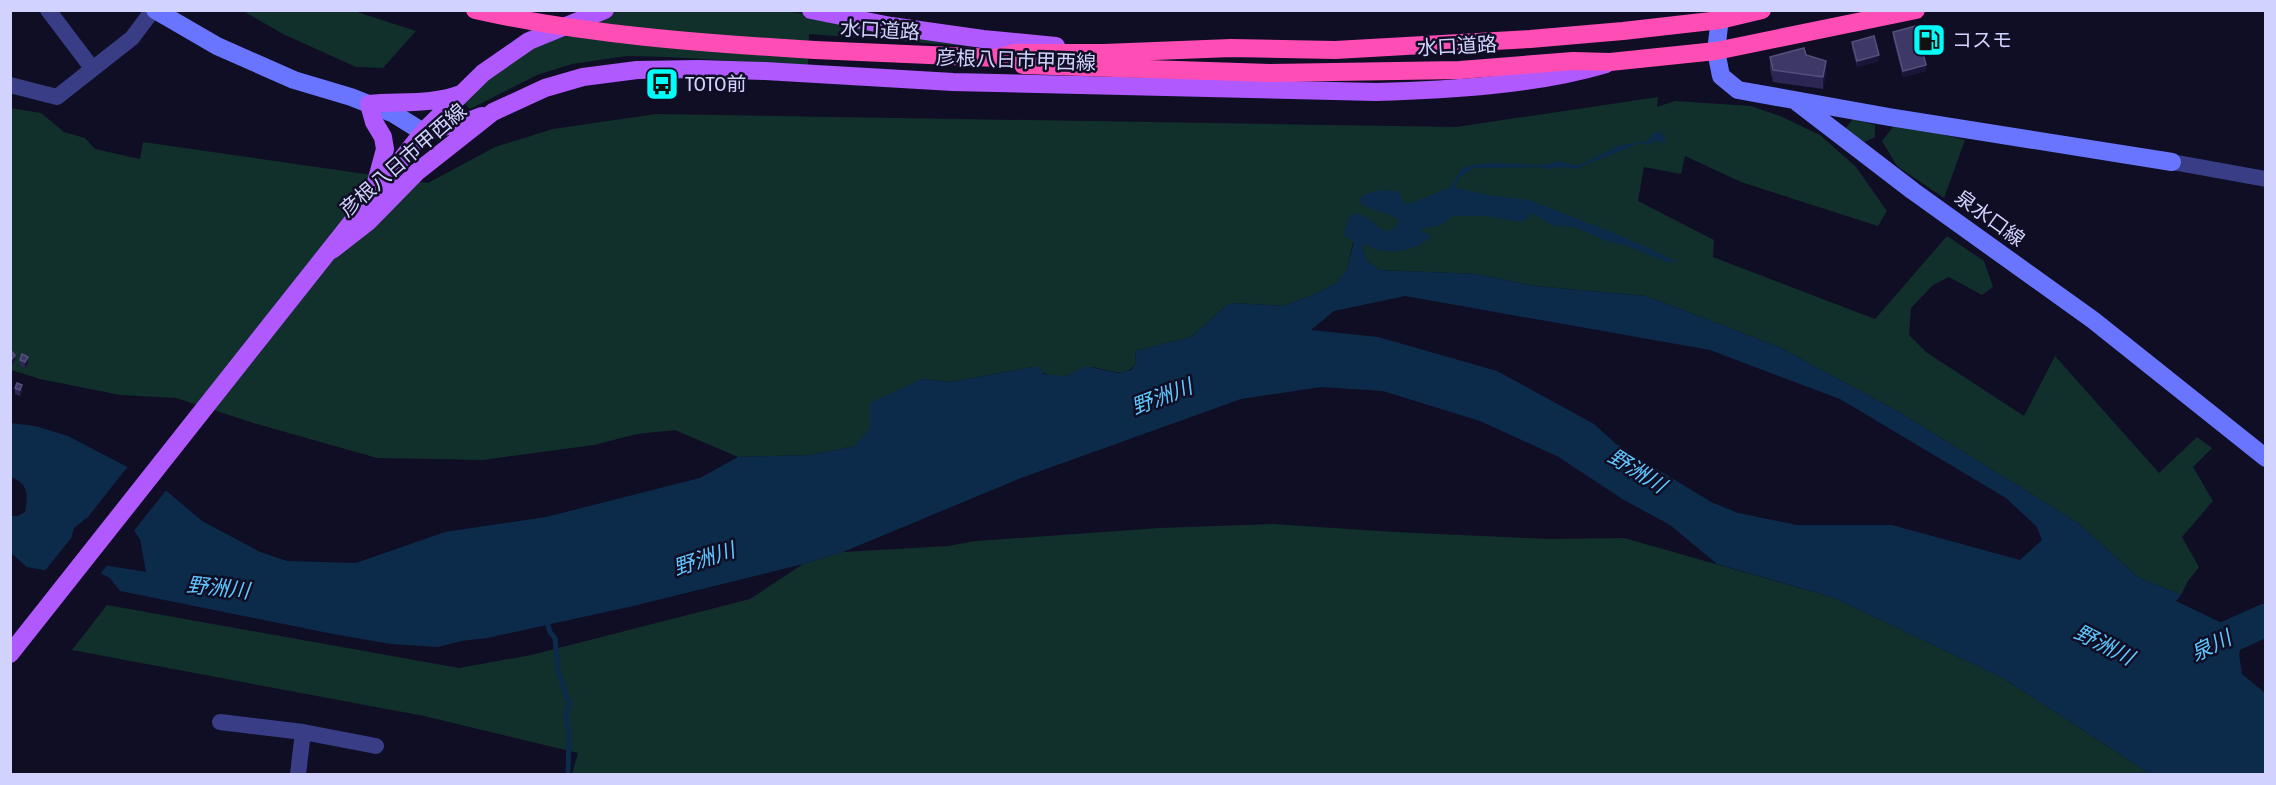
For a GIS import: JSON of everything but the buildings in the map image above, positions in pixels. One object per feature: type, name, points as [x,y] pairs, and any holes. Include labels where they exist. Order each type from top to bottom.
[{"type":"highway","name":"水口道路","points":[[475,10],[586,31],[677,41],[997,58],[1017,65],[1270,73],[1460,70],[1573,60],[1610,62],[1716,51],[1916,10]]},
{"type":"highway","name":"水口道路","points":[[997,58],[1015,53],[1231,48],[1358,49],[1530,39],[1623,31],[1762,10]]},
{"type":"main road","points":[[154,10],[217,46],[294,80],[394,114],[423,132],[466,122],[493,112]]},
{"type":"main road","name":"彦根八日市甲西線","points":[[10,654],[332,250],[370,199],[388,167],[483,73],[529,41],[605,10]]},
{"type":"main road","name":"彦根八日市甲西線","points":[[811,10],[891,26],[983,39],[1060,47],[1134,47],[1146,51]]},
{"type":"main road","name":"泉水口線","points":[[1720,15],[1716,51],[1721,76],[1738,90],[1797,102],[1913,191],[2093,320],[2265,458]]},
{"type":"main road","name":"彦根八日市甲西線","points":[[332,250],[368,222],[417,172],[493,112],[545,88],[583,77],[637,70],[765,71],[953,82],[1376,92],[1446,90],[1575,73],[1610,62]]},
{"type":"main road","points":[[369,104],[447,99],[462,94]]},
{"type":"main road","points":[[1797,102],[2172,162]]},
{"type":"main road","points":[[369,104],[374,122],[383,137],[388,167]]},
{"type":"main road","points":[[417,172],[422,159],[423,132]]},
{"type":"street","points":[[48,10],[92,68]]},
{"type":"street","points":[[10,85],[57,97],[132,38],[154,10]]},
{"type":"street","points":[[2172,162],[2265,179]]},
{"type":"street","points":[[220,722],[303,732],[376,746]]},
{"type":"street","points":[[298,774],[303,732]]},
{"type":"green space","points":[[243,11],[354,11],[416,31],[383,68],[356,67],[283,34]]},
{"type":"green space","points":[[784,11],[836,18],[978,47],[809,34],[808,65],[627,56],[572,64],[537,75],[470,109],[461,100],[537,43],[609,13]]},
{"type":"green space","points":[[1658,97],[1657,107],[1675,101],[1751,106],[1780,116],[1820,135],[1856,167],[1887,211],[1878,226],[1741,182],[1685,156],[1681,174],[1644,167],[1638,201],[1714,240],[1713,257],[1875,319],[1947,236],[1984,261],[1993,287],[1982,295],[1949,277],[1933,285],[1911,308],[1909,335],[1926,352],[2024,416],[2055,356],[2159,473],[2197,437],[2212,448],[2193,467],[2213,501],[2182,537],[2199,567],[2181,595],[2138,577],[2078,523],[1901,413],[1779,347],[1646,296],[1534,286],[1477,274],[1379,270],[1367,261],[1362,247],[1353,242],[1347,271],[1336,283],[1284,306],[1233,303],[1226,306],[1191,337],[1135,351],[1136,364],[1125,372],[1086,367],[1069,375],[1055,376],[1045,374],[1033,367],[951,382],[922,379],[855,446],[810,455],[738,457],[675,430],[637,434],[594,445],[483,460],[377,458],[176,398],[120,395],[40,379],[11,370],[10,108],[41,113],[64,132],[85,138],[95,149],[140,159],[143,142],[428,183],[495,147],[553,129],[656,114],[1456,127]]},
{"type":"green space","points":[[1853,119],[1875,125],[1875,137],[1865,142],[1845,129]]},
{"type":"green space","points":[[1896,123],[1965,140],[1944,198],[1897,166],[1882,141]]},
{"type":"green space","points":[[1273,524],[1550,539],[1624,538],[1832,597],[2003,678],[2150,774],[572,774],[578,753],[424,716],[72,650],[107,605],[459,668],[531,655],[750,599],[803,564],[843,552],[948,546],[976,541],[1159,528]]},
{"type":"water","name":"野洲川","points":[[1656,131],[1666,139],[1663,143],[1658,141],[1638,144],[1575,169],[1564,167],[1548,169],[1538,167],[1473,168],[1458,179],[1456,188],[1487,195],[1529,200],[1619,235],[1676,261],[1669,263],[1574,227],[1554,226],[1532,213],[1528,218],[1519,222],[1486,216],[1453,216],[1441,225],[1419,229],[1430,235],[1429,239],[1406,250],[1381,250],[1365,244],[1362,247],[1367,261],[1379,270],[1477,274],[1534,286],[1646,296],[1779,347],[1901,413],[2078,523],[2138,577],[2181,595],[2176,601],[2224,624],[2236,618],[2247,631],[2239,654],[2242,674],[2265,693],[2265,774],[2150,774],[2003,678],[1832,597],[1717,564],[1670,525],[1624,500],[1557,456],[1480,421],[1383,391],[1321,387],[1241,399],[1021,478],[843,552],[633,606],[438,647],[391,644],[333,634],[120,591],[110,578],[102,574],[27,567],[11,553],[10,516],[18,516],[25,512],[27,495],[21,483],[11,477],[11,423],[35,426],[68,436],[156,482],[202,521],[260,552],[287,561],[356,563],[445,532],[546,517],[700,478],[738,457],[810,455],[855,446],[870,428],[870,403],[922,379],[951,382],[1033,367],[1040,367],[1043,374],[1067,376],[1085,366],[1118,373],[1131,370],[1136,364],[1135,351],[1191,337],[1232,303],[1284,306],[1336,283],[1347,270],[1354,241],[1343,235],[1350,216],[1358,213],[1385,231],[1393,229],[1398,224],[1398,220],[1393,217],[1367,207],[1358,200],[1367,194],[1382,190],[1398,191],[1405,204],[1409,204],[1449,189],[1462,168],[1473,165],[1493,163],[1543,165],[1560,161],[1573,165],[1582,164],[1617,146],[1648,141]],"holes":[[[1405,296],[1710,350],[1840,399],[2006,498],[2037,527],[2042,540],[2020,560],[1892,525],[1797,525],[1738,513],[1711,502],[1616,444],[1594,424],[1497,371],[1378,337],[1311,330],[1334,311]],[[85,519],[128,523],[140,539],[146,572],[87,560],[74,542],[72,535],[74,528]]]},
{"type":"pier","points":[[129,465],[158,480],[168,488],[132,533],[126,526],[93,521],[80,527]]},
{"type":"pier","points":[[76,532],[77,541],[89,557],[109,563],[98,577],[43,573]]},
{"type":"waterway","points":[[545,616],[550,632],[555,638],[558,670],[569,704],[566,716],[569,734],[568,774]]},
{"type":"waterway","name":"泉川","points":[[2204,648],[2266,620]]},
{"type":"place","name":"コスモ","points":[[1929,40]]},
{"type":"place","name":"TOTO前","points":[[662,84]]}]
